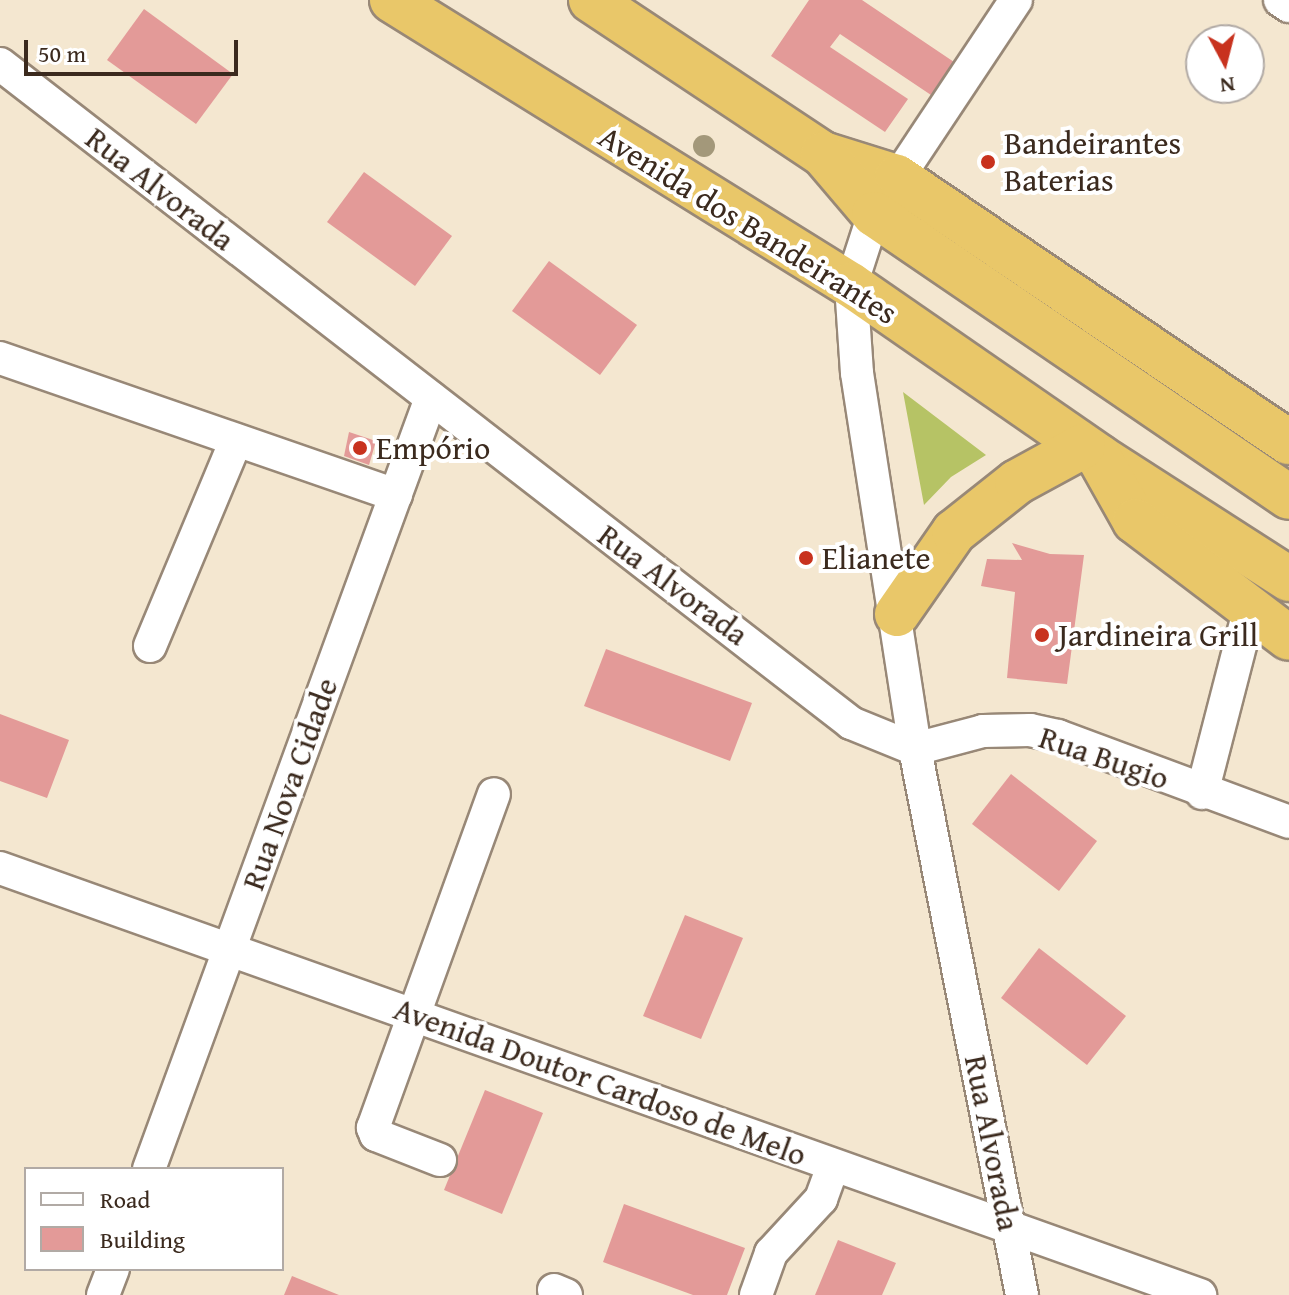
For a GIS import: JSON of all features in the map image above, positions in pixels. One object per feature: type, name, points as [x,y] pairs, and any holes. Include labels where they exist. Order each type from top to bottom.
[{"type":"highway","name":"Avenida dos Bandeirantes","points":[[392,0],[851,285],[1091,451],[1289,579]]},
{"type":"highway","points":[[591,0],[823,154],[874,214],[1289,497]]},
{"type":"highway","points":[[823,154],[897,177],[1284,429]]},
{"type":"highway","name":"Avenida dos Bandeirantes","points":[[1091,451],[1135,521],[1289,638]]},
{"type":"highway","points":[[897,614],[954,532],[1017,482],[1091,451]]},
{"type":"street","points":[[915,749],[897,614],[857,373],[851,285],[874,214],[1016,0]]},
{"type":"street","points":[[1280,0],[1289,6]]},
{"type":"street","name":"Rua Alvorada","points":[[0,64],[851,723],[915,749],[1022,1295]]},
{"type":"street","points":[[0,358],[396,495]]},
{"type":"street","name":"Rua Nova Cidade","points":[[150,1167],[431,398]]},
{"type":"street","points":[[150,646],[236,440]]},
{"type":"street","points":[[1202,793],[1250,608]]},
{"type":"street","name":"Rua Bugio","points":[[915,749],[983,731],[1030,730],[1058,736],[1202,793],[1289,822]]},
{"type":"street","points":[[440,1160],[376,1135],[373,1128],[494,794]]},
{"type":"street","name":"Avenida Doutor Cardoso de Melo","points":[[0,868],[1200,1295]]},
{"type":"street","points":[[756,1295],[771,1253],[821,1199],[833,1166]]},
{"type":"street","points":[[103,1295],[112,1271]]},
{"type":"green space","points":[[903,392],[986,455],[951,477],[924,505]]},
{"type":"building","points":[[809,0],[862,0],[954,62],[931,95],[840,34],[830,47],[908,99],[885,132],[771,56]]},
{"type":"building","points":[[144,9],[233,74],[196,124],[107,60]]},
{"type":"building","points":[[364,172],[452,236],[415,286],[327,222]]},
{"type":"building","points":[[549,261],[637,325],[600,375],[512,311]]},
{"type":"building","name":"Empório","points":[[349,432],[376,441],[369,465],[344,456]]},
{"type":"building","name":"Jardineira Grill","points":[[1012,543],[1050,554],[1084,555],[1067,684],[1007,678],[1015,592],[981,586],[987,559],[1022,560]]},
{"type":"building","points":[[606,649],[752,703],[730,761],[584,706]]},
{"type":"building","points":[[0,714],[69,740],[47,798],[0,781]]},
{"type":"building","points":[[1011,774],[1097,841],[1059,891],[972,824]]},
{"type":"building","points":[[685,915],[743,938],[701,1039],[643,1016]]},
{"type":"building","points":[[1039,948],[1126,1016],[1087,1065],[1001,998]]},
{"type":"building","points":[[485,1090],[543,1113],[502,1214],[444,1190]]},
{"type":"building","points":[[624,1204],[745,1248],[727,1295],[693,1295],[603,1262]]},
{"type":"building","points":[[838,1240],[896,1263],[882,1295],[815,1295]]},
{"type":"building","points":[[292,1276],[339,1295],[284,1295]]},
{"type":"place","name":"Bandeirantes Baterias","points":[[988,162]]},
{"type":"place","name":"Empório","points":[[360,448]]},
{"type":"place","name":"Elianete","points":[[806,558]]},
{"type":"place","name":"Jardineira Grill","points":[[1042,635]]}]
